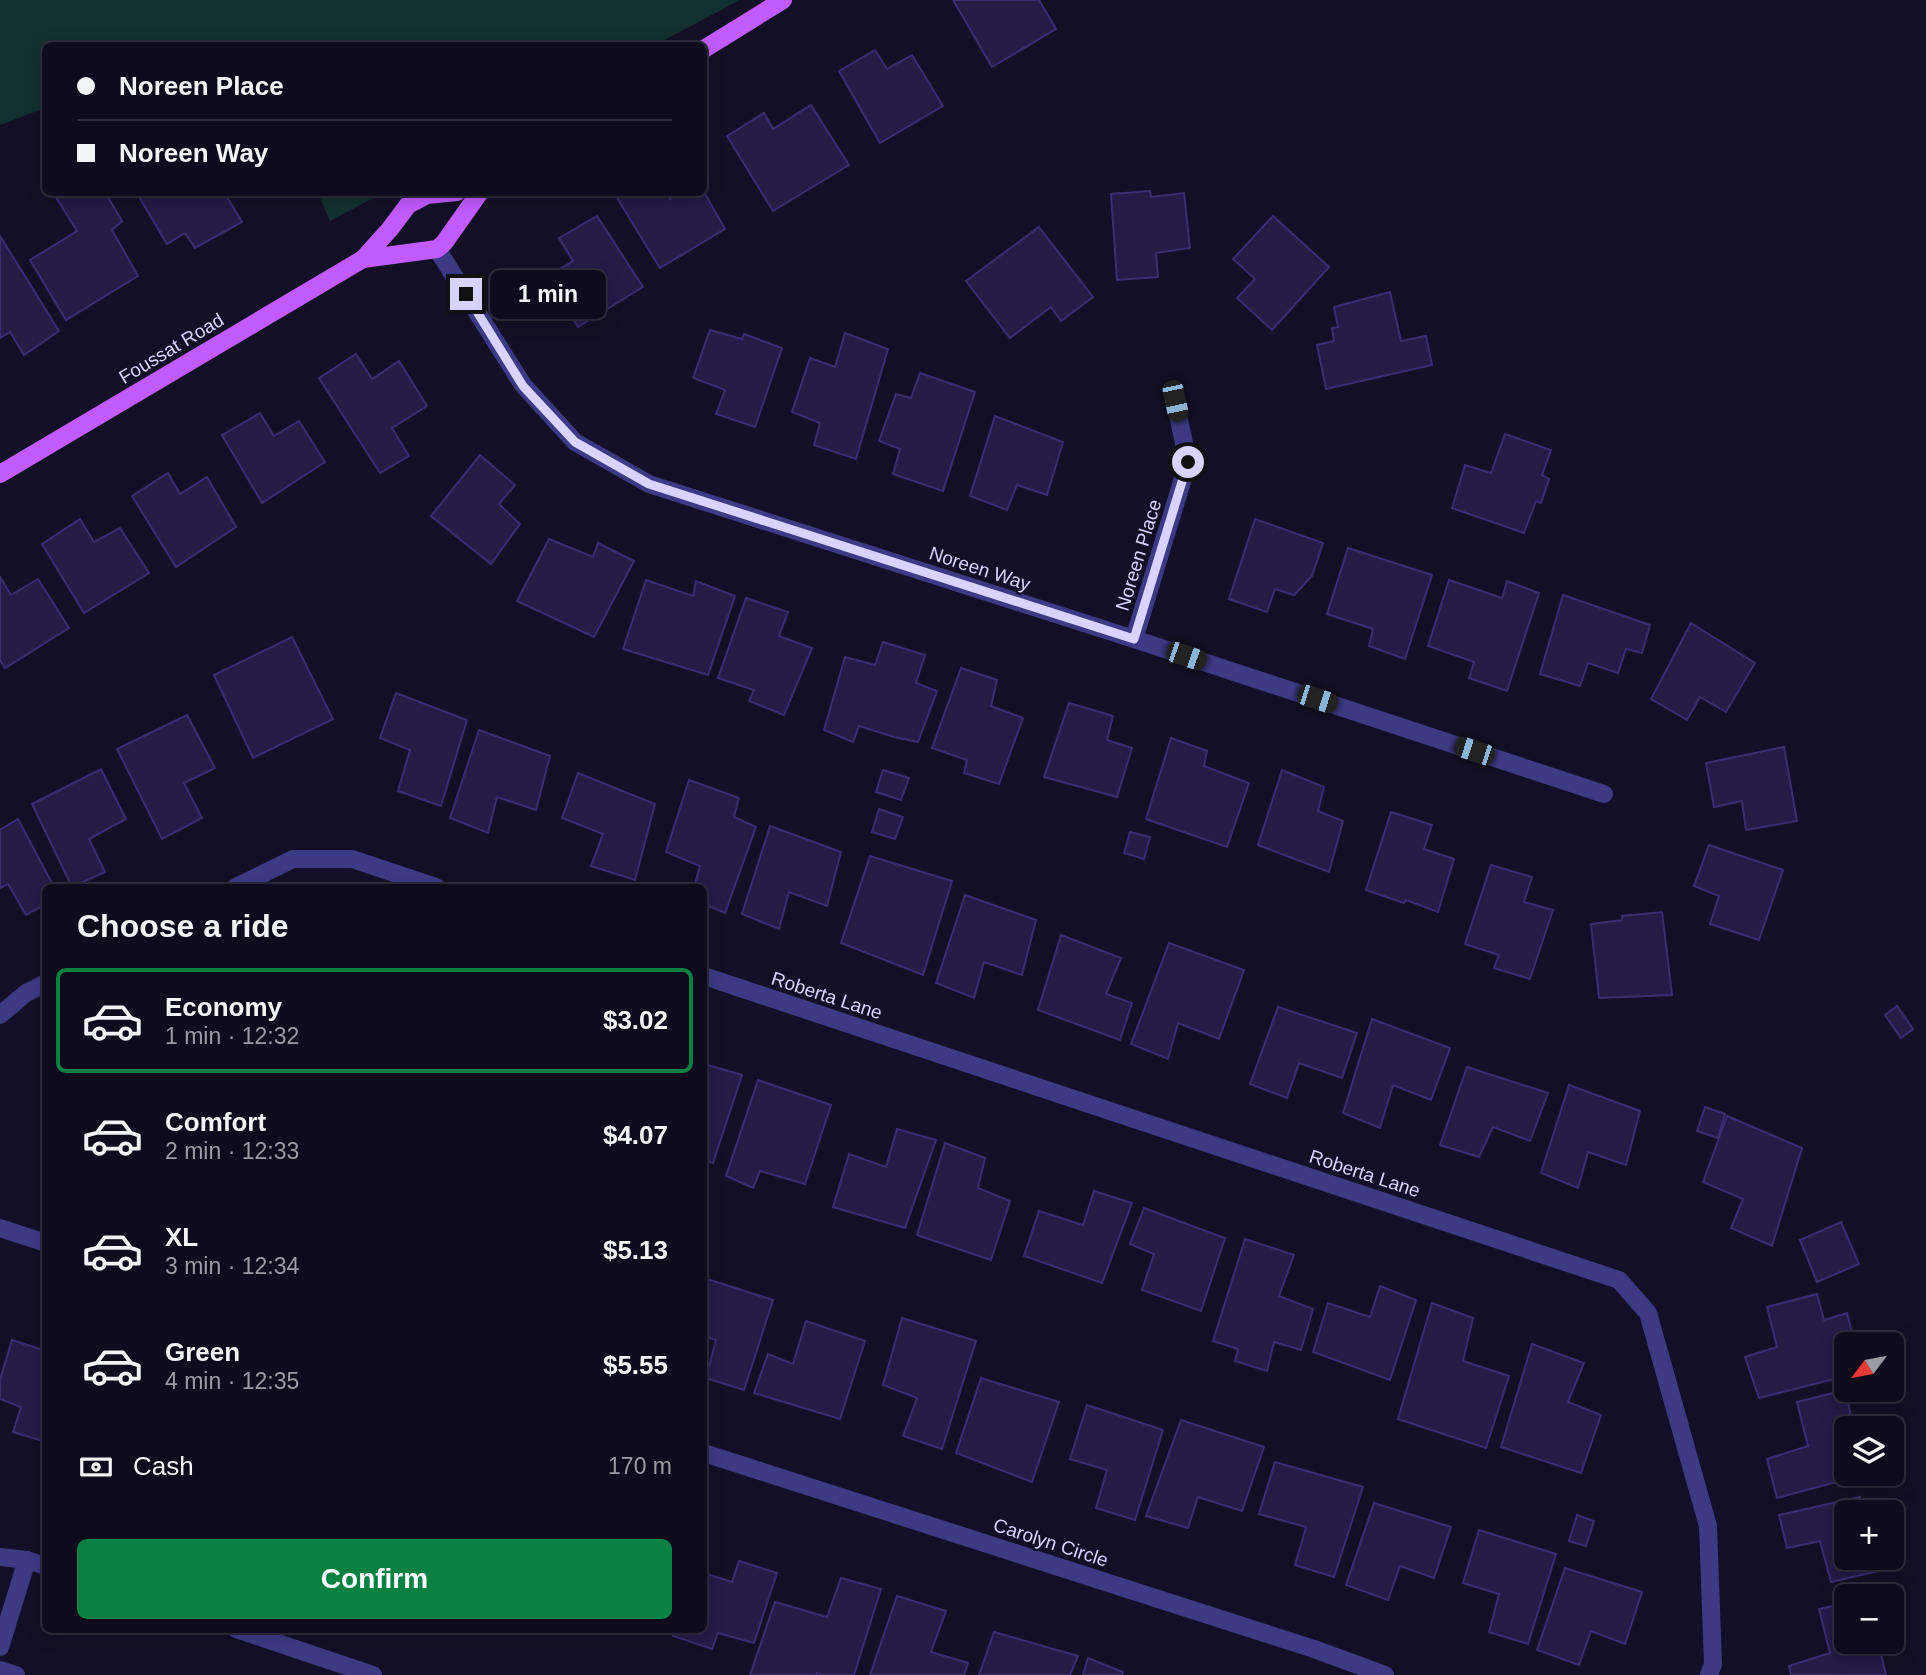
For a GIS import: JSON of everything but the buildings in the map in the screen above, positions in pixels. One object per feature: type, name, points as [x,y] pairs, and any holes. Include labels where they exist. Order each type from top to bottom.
[{"type":"main road","points":[[707,47],[783,0]]},
{"type":"main road","name":"Foussat Road","points":[[0,474],[363,259],[408,205],[425,196]]},
{"type":"main road","points":[[437,248],[444,243],[477,196]]},
{"type":"main road","name":"Foussat Road","points":[[363,259],[437,248]]},
{"type":"street","name":"Noreen Way","points":[[437,248],[523,386],[575,442],[649,484],[1134,639],[1604,794]]},
{"type":"street","name":"Noreen Place","points":[[1134,639],[1188,462],[1175,401]]},
{"type":"street","points":[[242,884],[293,859],[352,859],[427,884]]},
{"type":"street","name":"Roberta Lane","points":[[707,977],[1619,1280],[1648,1313],[1708,1526],[1713,1664],[1709,1675]]},
{"type":"street","points":[[0,1015],[26,993],[42,985]]},
{"type":"street","points":[[0,1228],[42,1242]]},
{"type":"street","name":"Carolyn Circle","points":[[707,1454],[1314,1649],[1385,1675]]},
{"type":"street","points":[[0,1557],[42,1565]]},
{"type":"street","points":[[0,1647],[27,1560]]},
{"type":"street","points":[[248,1633],[373,1675]]},
{"type":"street","points":[[0,1670],[16,1675]]},
{"type":"green space","points":[[0,0],[740,0],[661,42],[42,42],[42,109],[0,125]]},
{"type":"green space","points":[[319,196],[377,196],[330,221]]},
{"type":"route","points":[[466,294],[523,386],[575,442],[649,484],[1134,639],[1188,462]]}]
